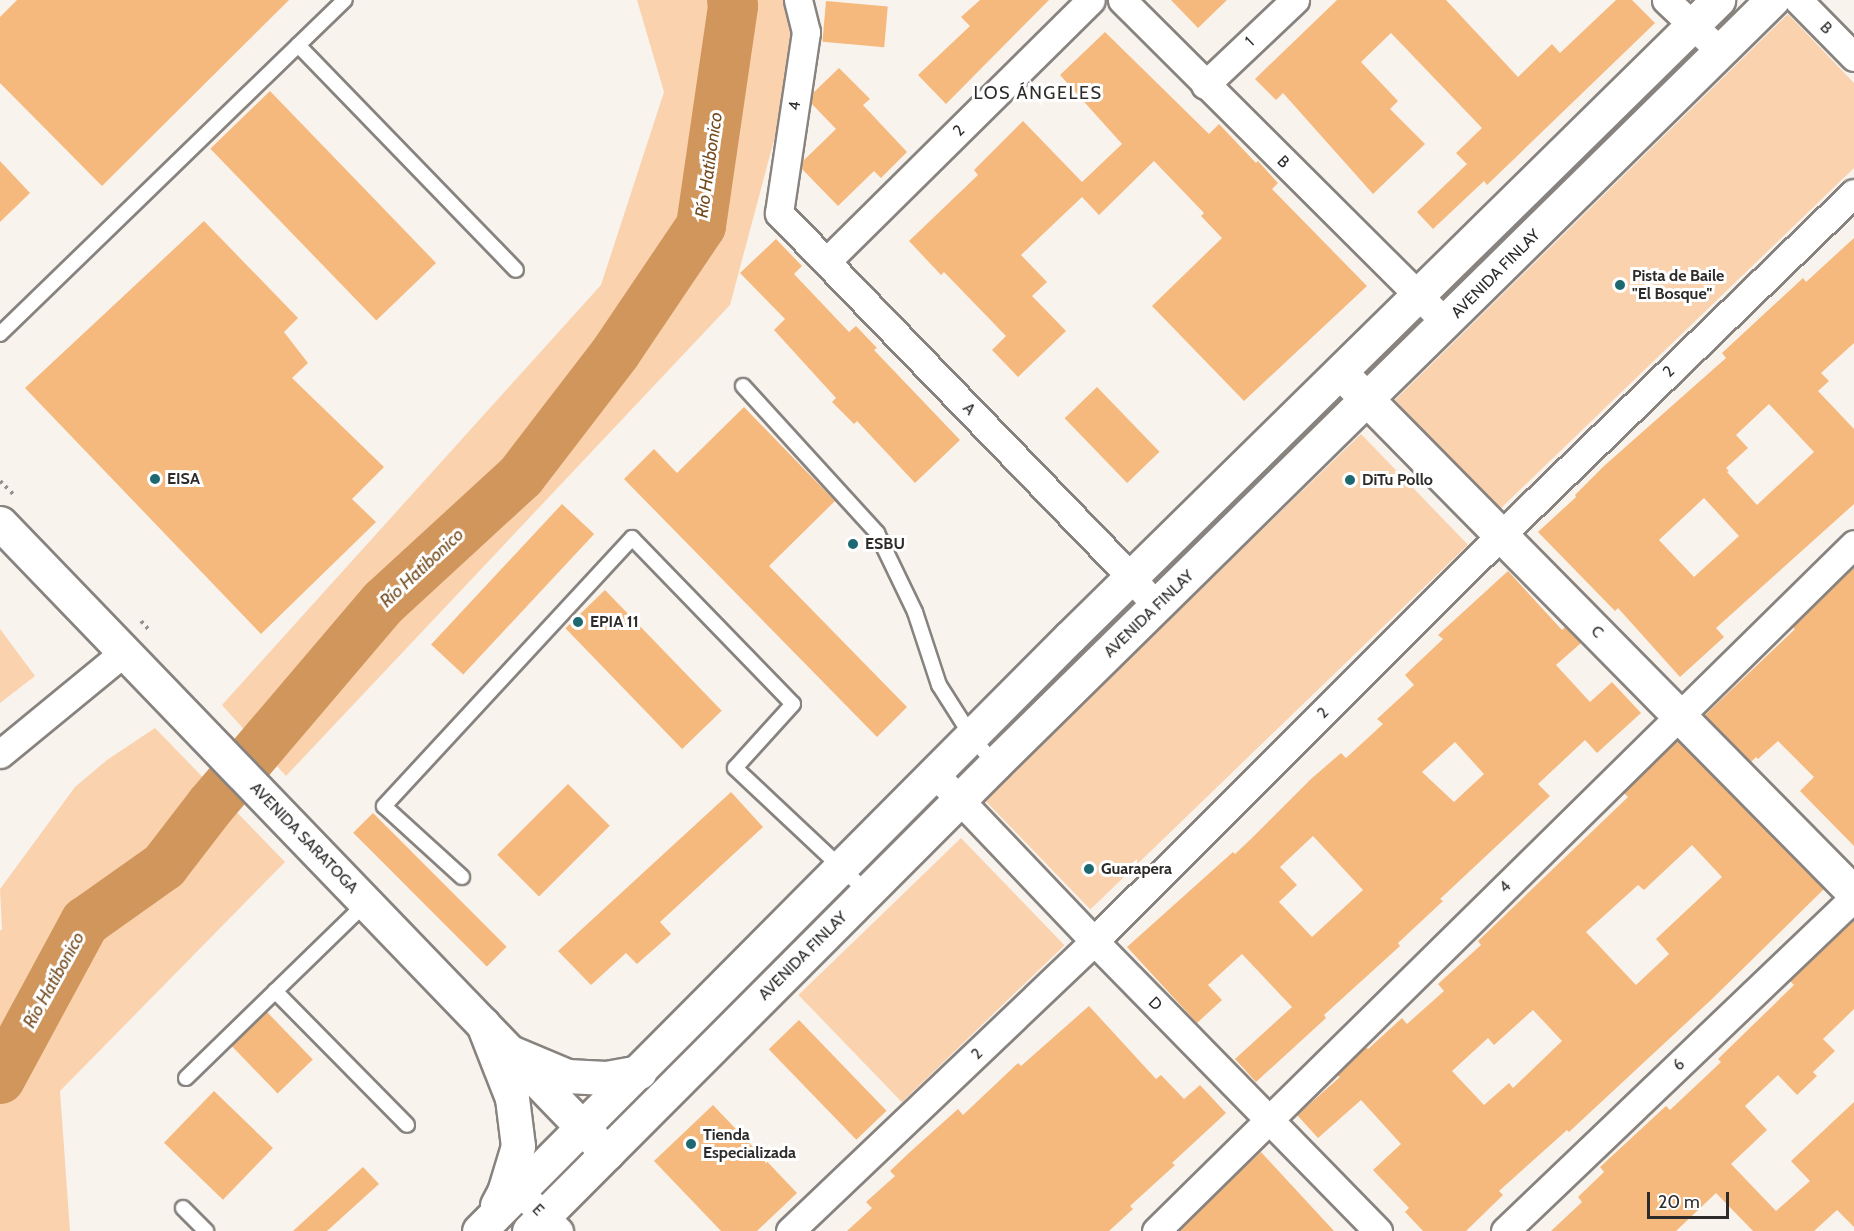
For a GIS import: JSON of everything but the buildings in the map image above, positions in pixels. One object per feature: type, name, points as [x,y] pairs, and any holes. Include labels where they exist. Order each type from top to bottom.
[{"type":"main road","name":"AVENIDA FINLAY","points":[[482,1228],[581,1126],[639,1072],[1131,577],[1718,0]]},
{"type":"main road","name":"AVENIDA FINLAY","points":[[544,1226],[607,1153],[995,764],[1369,399],[1772,0]]},
{"type":"main road","name":"C","points":[[1340,372],[1854,893]]},
{"type":"main road","name":"AVENIDA SARATOGA","points":[[0,523],[607,1153]]},
{"type":"main road","points":[[482,1228],[504,1192],[518,1146],[512,1098],[483,1024]]},
{"type":"main road","points":[[510,1052],[567,1076],[606,1077],[639,1072]]},
{"type":"street","name":"4","points":[[779,213],[806,32],[798,0]]},
{"type":"street","name":"2","points":[[827,261],[1091,0]]},
{"type":"street","name":"B","points":[[1122,0],[1446,323]]},
{"type":"street","name":"1","points":[[1205,85],[1295,0]]},
{"type":"street","points":[[1666,0],[1720,51]]},
{"type":"street","name":"B","points":[[1798,0],[1854,57]]},
{"type":"street","name":"2","points":[[790,1231],[1094,942],[1502,534],[1854,193]]},
{"type":"street","name":"A","points":[[779,213],[1131,577],[1156,606]]},
{"type":"street","name":"4","points":[[1156,1231],[1854,544]]},
{"type":"street","points":[[0,754],[123,653]]},
{"type":"street","name":"D","points":[[936,774],[1094,942],[1378,1231]]},
{"type":"street","name":"6","points":[[1505,1231],[1854,898]]},
{"type":"street","name":"E","points":[[518,1190],[544,1226]]},
{"type":"lane","points":[[0,334],[345,0]]},
{"type":"lane","points":[[298,45],[516,270]]},
{"type":"lane","points":[[743,386],[877,533],[915,612],[939,685],[972,737],[995,764]]},
{"type":"lane","points":[[462,877],[384,806],[632,538],[793,704],[735,768],[867,892]]},
{"type":"lane","points":[[186,1078],[366,903]]},
{"type":"lane","points":[[276,992],[407,1125]]},
{"type":"lane","points":[[183,1208],[206,1231]]},
{"type":"shaded area","points":[[637,0],[791,0],[797,54],[730,305],[286,776],[222,705],[601,285],[664,92]]},
{"type":"shaded area","points":[[1788,14],[1854,83],[1854,168],[1500,509],[1395,400]]},
{"type":"shaded area","points":[[1361,434],[1468,545],[1090,909],[983,799]]},
{"type":"shaded area","points":[[0,629],[35,676],[0,703]]},
{"type":"shaded area","points":[[155,728],[285,862],[60,1091],[70,1231],[0,1231],[0,931],[2,929],[0,889],[75,787],[107,760]]},
{"type":"shaded area","points":[[961,838],[1065,945],[902,1102],[798,995]]},
{"type":"waterway","name":"Río Hatibonico","points":[[0,1079],[85,922],[164,866],[211,805],[384,602],[521,476],[616,352],[701,226],[733,6],[732,0]]},
{"type":"place","name":"Pista de Baile \"El Bosque\"","points":[[1620,285]]},
{"type":"place","name":"EISA","points":[[155,479]]},
{"type":"place","name":"DiTu Pollo","points":[[1350,480]]},
{"type":"place","name":"ESBU","points":[[853,544]]},
{"type":"place","name":"EPIA 11","points":[[578,622]]},
{"type":"place","name":"Guarapera","points":[[1089,869]]},
{"type":"place","name":"Tienda Especializada","points":[[691,1144]]},
{"type":"district","name":"LOS ÁNGELES","points":[[1038,93]]}]
